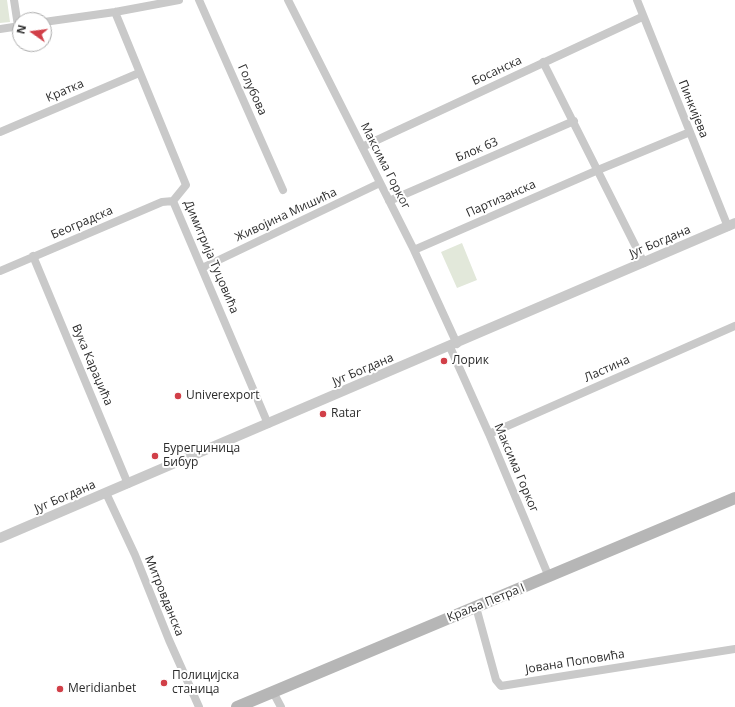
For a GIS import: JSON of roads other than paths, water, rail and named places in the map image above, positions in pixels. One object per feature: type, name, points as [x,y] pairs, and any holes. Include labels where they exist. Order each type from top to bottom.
[{"type":"main road","name":"Краља Петра I","points":[[237,707],[735,498]]},
{"type":"street","points":[[14,0],[16,12]]},
{"type":"street","points":[[52,21],[115,12],[153,2],[179,0]]},
{"type":"street","name":"Голубова","points":[[199,0],[283,190]]},
{"type":"street","name":"Максима Горког","points":[[288,0],[414,250],[549,577]]},
{"type":"street","name":"Пинкијева","points":[[637,0],[642,17],[690,132],[731,225]]},
{"type":"street","name":"Димитрија Туцовића","points":[[115,12],[186,185],[173,201],[268,424]]},
{"type":"street","name":"Босанска","points":[[362,147],[642,17]]},
{"type":"street","points":[[0,29],[12,27]]},
{"type":"street","points":[[543,62],[574,121],[644,263]]},
{"type":"street","name":"Кратка","points":[[0,132],[139,73]]},
{"type":"street","name":"Блок 63","points":[[389,201],[574,121]]},
{"type":"street","name":"Партизанска","points":[[414,250],[598,170],[690,132]]},
{"type":"street","name":"Живојина Мишића","points":[[202,268],[380,183]]},
{"type":"street","name":"Београдска","points":[[0,271],[162,202],[173,201]]},
{"type":"street","name":"Југ Богдана","points":[[0,538],[731,225]]},
{"type":"street","name":"Вука Караџића","points":[[33,256],[128,484]]},
{"type":"street","name":"Ластина","points":[[489,434],[735,326]]},
{"type":"street","name":"Митровданска","points":[[106,493],[135,555],[167,636],[199,707]]},
{"type":"street","name":"Јована Поповића","points":[[476,607],[496,680],[501,686],[735,649]]},
{"type":"street","points":[[273,692],[280,707]]},
{"type":"place","name":"Лорик","points":[[444,361]]},
{"type":"place","name":"Univerexport","points":[[178,396]]},
{"type":"place","name":"Ratar","points":[[323,414]]},
{"type":"place","name":"Бурегџиница Бибур","points":[[155,456]]},
{"type":"place","name":"Полицијска станица","points":[[164,683]]},
{"type":"place","name":"Meridianbet","points":[[60,689]]}]
